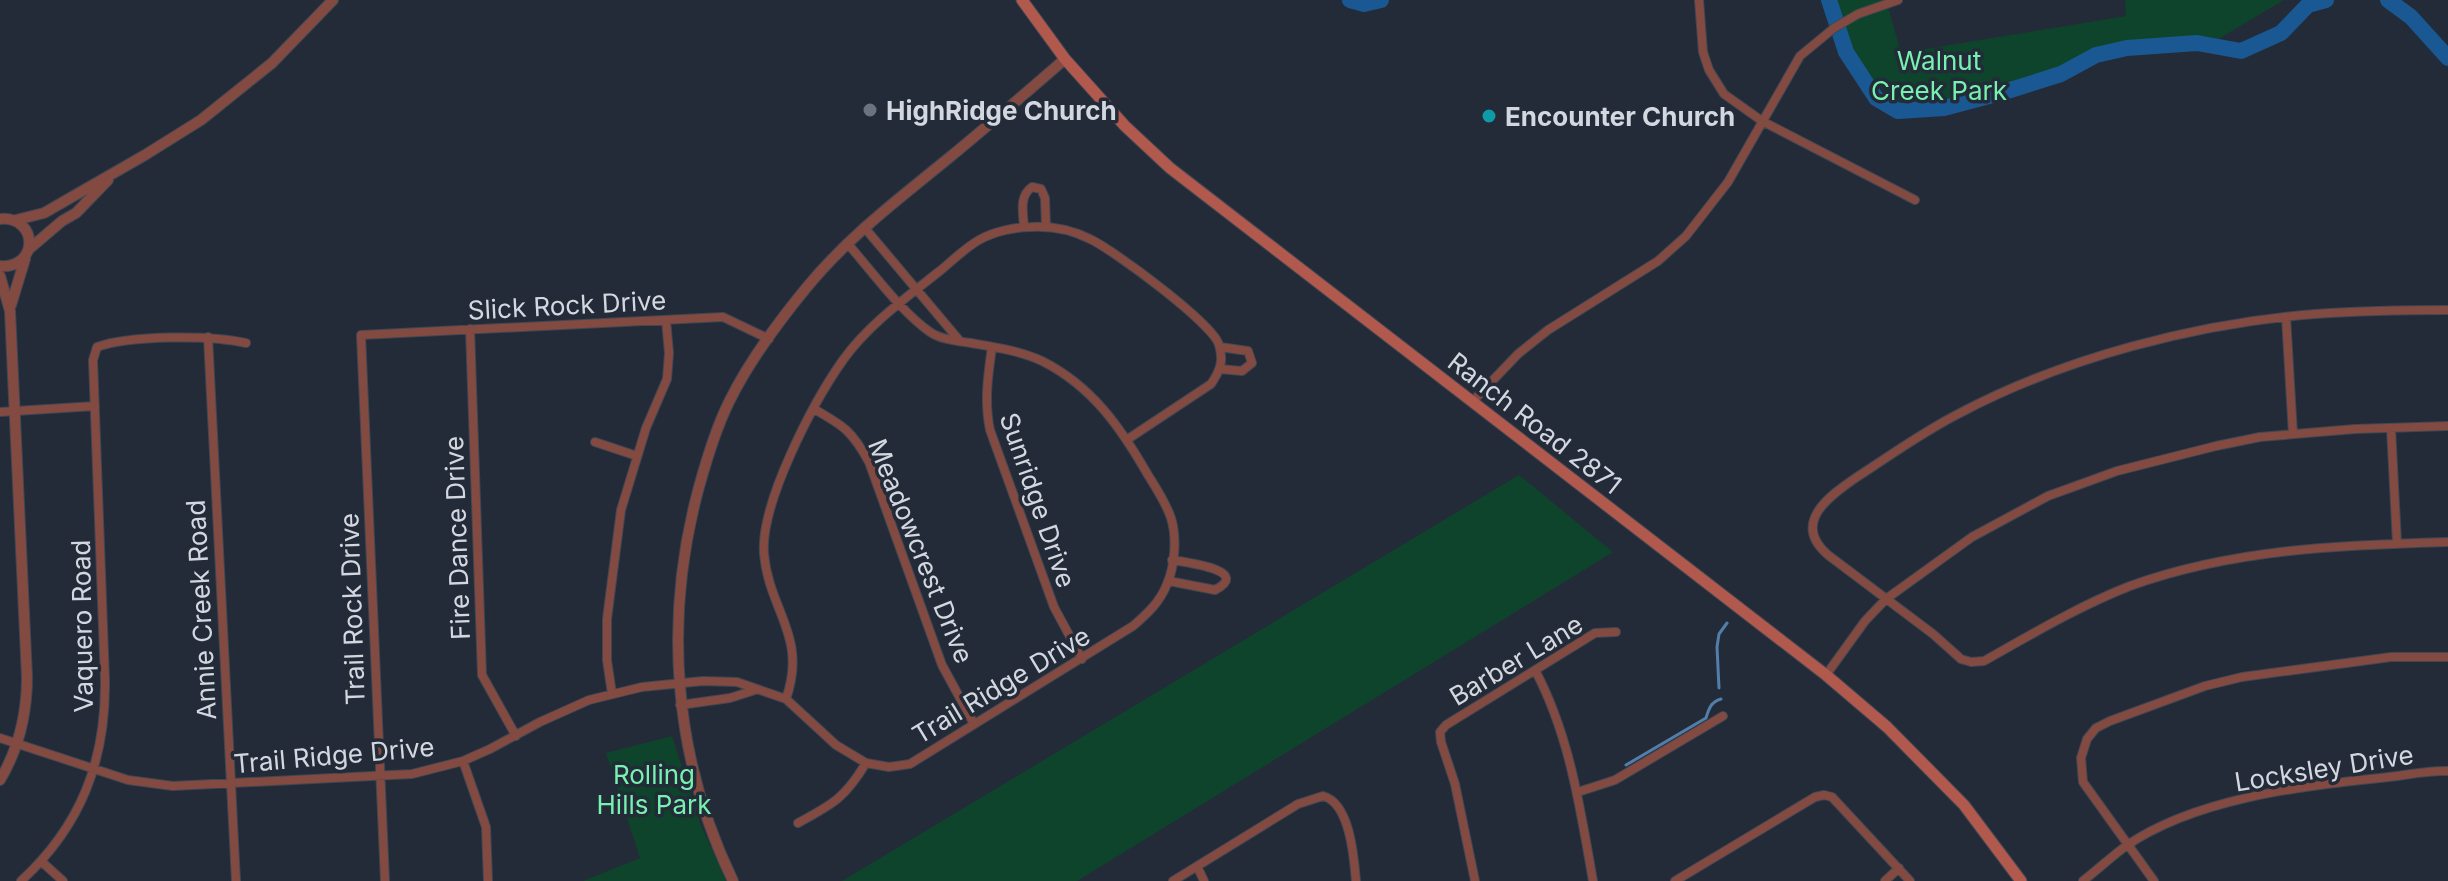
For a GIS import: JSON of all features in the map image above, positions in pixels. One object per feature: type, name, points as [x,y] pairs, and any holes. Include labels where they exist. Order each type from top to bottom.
[{"type":"main road","name":"Ranch Road 2871","points":[[1022,0],[1065,59],[1125,126],[1170,168],[1826,675],[1887,727],[1964,805],[2021,881]]},
{"type":"street","points":[[0,219],[16,220],[44,213],[201,120],[272,63],[333,0]]},
{"type":"street","points":[[1699,0],[1703,52],[1715,82],[1724,94],[1762,121],[1915,200]]},
{"type":"street","points":[[1472,402],[1518,354],[1538,338],[1658,261],[1686,236],[1728,182],[1800,56],[1858,14],[1895,0]]},
{"type":"street","points":[[733,881],[702,804],[691,763],[678,683],[680,595],[685,550],[711,449],[730,401],[769,339],[808,286],[847,243],[1065,59]]},
{"type":"street","points":[[0,266],[15,265],[62,221],[76,213],[118,170]]},
{"type":"street","points":[[1024,227],[1023,197],[1025,191],[1032,187],[1041,189],[1045,198],[1046,227]]},
{"type":"street","points":[[10,311],[30,243],[26,230],[16,220]]},
{"type":"street","points":[[864,227],[959,341]]},
{"type":"street","points":[[786,699],[792,681],[794,655],[771,588],[764,552],[770,511],[793,447],[844,359],[899,303],[979,239],[1024,227],[1046,227],[1076,233],[1111,251],[1209,328],[1220,347],[1220,369],[1211,384],[1128,439]]},
{"type":"street","name":"Trail Ridge Drive","points":[[0,738],[128,780],[173,786],[412,774],[463,761],[564,711],[612,694],[642,687],[703,681],[737,682],[786,699],[836,745],[866,763],[889,767],[910,764],[1133,626],[1158,602],[1169,581],[1174,548],[1171,517],[1128,439],[1106,410],[1067,375],[1039,360],[931,333],[899,303],[847,243]]},
{"type":"street","points":[[0,276],[10,311],[27,677],[25,717],[18,744],[0,780]]},
{"type":"street","points":[[2448,310],[2286,317],[2173,337],[2090,357],[2003,392],[1921,434],[1850,482],[1822,505],[1813,522],[1813,535],[1820,548],[1961,659],[1971,662],[1984,661],[2074,610],[2132,586],[2226,559],[2267,552],[2448,542]]},
{"type":"street","name":"Slick Rock Drive","points":[[361,335],[723,317],[769,339]]},
{"type":"street","points":[[2286,317],[2293,434]]},
{"type":"street","points":[[612,694],[607,660],[607,619],[621,510],[646,428],[667,379],[669,353],[666,320]]},
{"type":"street","name":"Fire Dance Drive","points":[[470,329],[482,675],[516,736]]},
{"type":"street","name":"Trail Rock Drive","points":[[361,335],[385,881]]},
{"type":"street","points":[[208,337],[246,343]]},
{"type":"street","name":"Vaquero Road","points":[[21,881],[42,862],[74,815],[94,769],[105,716],[93,360],[97,347],[113,341],[208,337]]},
{"type":"street","name":"Annie Creek Road","points":[[208,337],[236,881]]},
{"type":"street","name":"Sunridge Drive","points":[[992,347],[986,396],[990,430],[1054,607],[1082,659]]},
{"type":"street","points":[[1220,347],[1248,351],[1252,363],[1242,371],[1220,369]]},
{"type":"street","points":[[0,412],[95,406]]},
{"type":"street","name":"Meadowcrest Drive","points":[[814,409],[845,427],[857,440],[869,462],[942,665],[974,724]]},
{"type":"street","points":[[1826,675],[1865,621],[1886,599],[1972,537],[2048,496],[2117,471],[2216,446],[2293,434],[2448,426]]},
{"type":"street","points":[[2391,428],[2397,543]]},
{"type":"street","points":[[595,442],[637,456]]},
{"type":"street","points":[[1169,581],[1211,591],[1222,587],[1224,579],[1222,572],[1215,568],[1172,560]]},
{"type":"street","name":"Barber Lane","points":[[1475,881],[1458,796],[1440,732],[1446,725],[1595,633],[1616,632]]},
{"type":"street","points":[[2154,881],[2083,782],[2081,758],[2087,739],[2096,728],[2205,686],[2242,677],[2391,657],[2448,657]]},
{"type":"street","points":[[1535,670],[1561,728],[1578,792],[1593,881]]},
{"type":"street","points":[[680,705],[730,698],[756,690]]},
{"type":"street","points":[[1578,792],[1615,780],[1723,716]]},
{"type":"street","points":[[463,761],[486,827],[488,881]]},
{"type":"street","points":[[798,823],[836,802],[853,785],[866,763]]},
{"type":"street","name":"Locksley Drive","points":[[2083,881],[2128,845],[2163,826],[2213,807],[2284,790],[2342,781],[2448,771]]},
{"type":"street","points":[[1675,881],[1815,797],[1824,795],[1832,797],[1910,881]]},
{"type":"street","points":[[1173,881],[1298,804],[1323,796],[1331,799],[1340,809],[1348,828],[1356,881]]},
{"type":"street","points":[[42,862],[63,881]]},
{"type":"street","points":[[1197,866],[1204,881]]},
{"type":"street","points":[[1885,881],[1899,868]]},
{"type":"green space","name":"Walnut Creek Park","points":[[1835,0],[1886,0],[1901,53],[2126,16],[2125,0],[2284,0],[2215,41],[2120,45],[2000,88],[1930,105],[1901,102],[1863,70],[1852,50]]},
{"type":"green space","points":[[1519,475],[1613,552],[1077,881],[842,881]]},
{"type":"green space","name":"Rolling Hills Park","points":[[672,736],[701,825],[726,881],[583,881],[640,858],[606,753]]},
{"type":"waterway","points":[[1350,0],[1364,4],[1381,0]]},
{"type":"waterway","points":[[1829,0],[1846,52],[1876,98],[1898,111],[1944,108],[2004,92],[2061,74],[2096,55],[2127,48],[2197,43],[2241,51],[2281,33],[2308,5],[2326,0]]},
{"type":"waterway","points":[[2388,0],[2411,17],[2448,58]]},
{"type":"waterway","points":[[1719,688],[1717,647],[1719,634],[1727,623]]},
{"type":"waterway","points":[[1626,765],[1706,718],[1711,706],[1721,699]]},
{"type":"place","name":"HighRidge Church","points":[[870,110]]},
{"type":"place","name":"Encounter Church","points":[[1489,116]]}]
